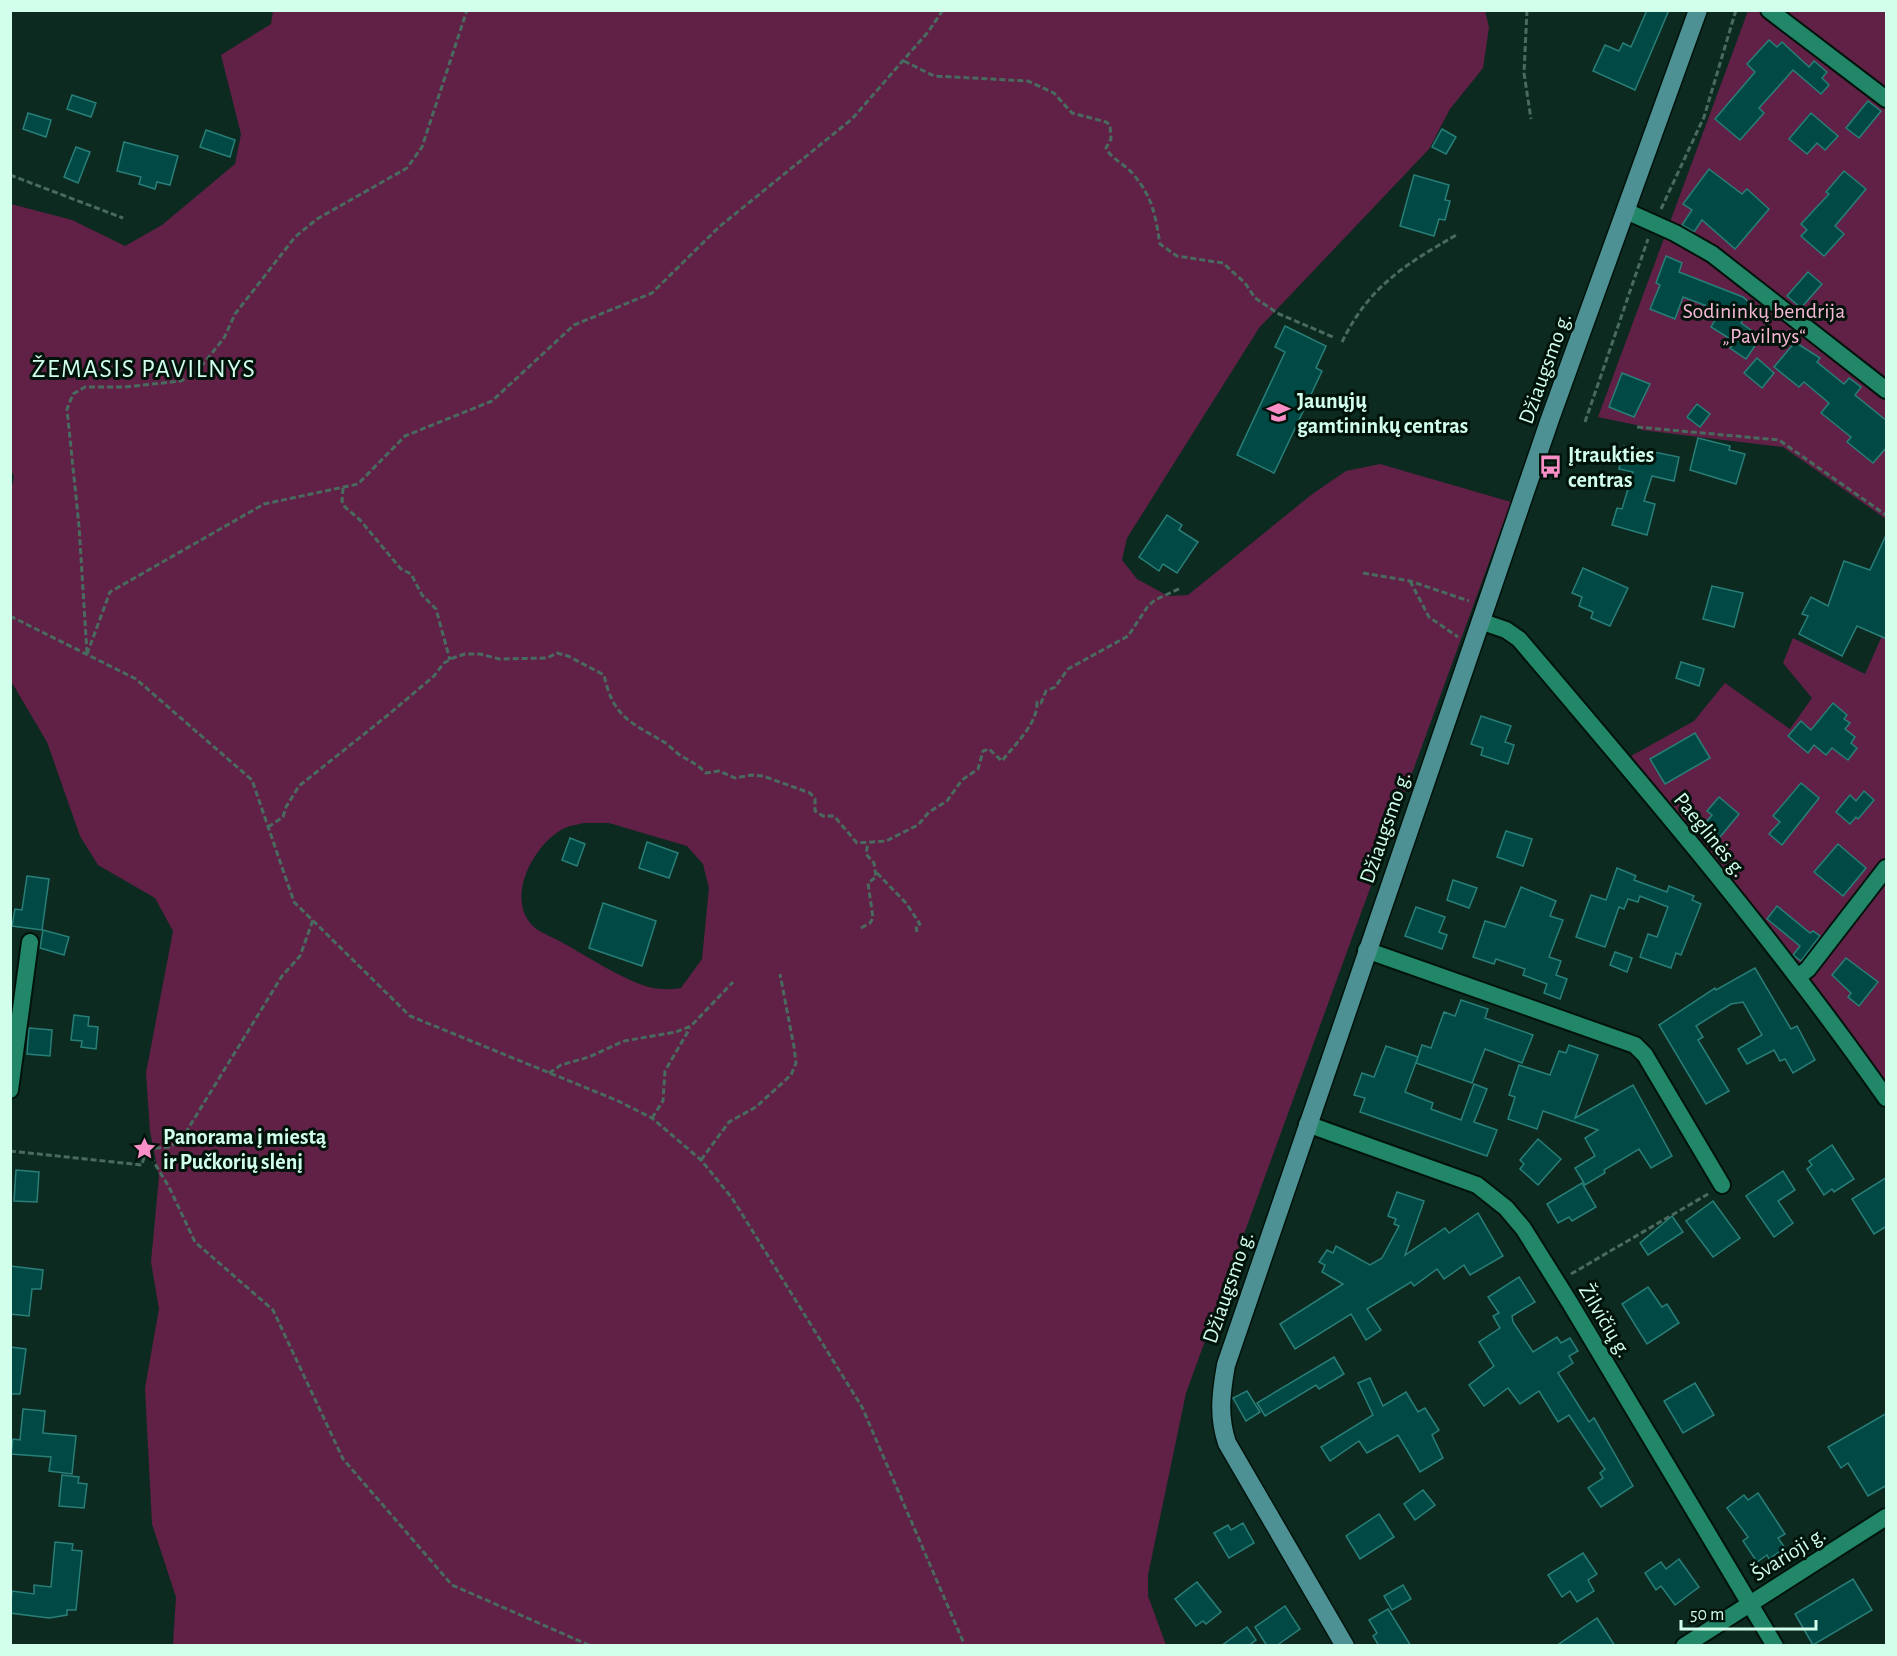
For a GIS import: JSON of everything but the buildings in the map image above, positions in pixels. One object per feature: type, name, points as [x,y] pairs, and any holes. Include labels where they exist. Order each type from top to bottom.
[{"type":"street","name":"Džiaugsmo g.","points":[[1345,1646],[1236,1462],[1221,1426],[1221,1394],[1226,1365],[1472,644],[1698,10]]},
{"type":"street","points":[[1769,10],[1887,99]]},
{"type":"street","points":[[1626,211],[1675,232],[1712,254],[1887,390]]},
{"type":"street","name":"Paeglinės g.","points":[[1483,613],[1519,639],[1611,747],[1798,977],[1887,1098]]},
{"type":"street","points":[[1798,977],[1808,969],[1887,868]]},
{"type":"street","points":[[10,1090],[30,942]]},
{"type":"street","points":[[1366,950],[1635,1045],[1645,1055],[1722,1185]]},
{"type":"street","name":"Žilvičių g.","points":[[1307,1124],[1477,1185],[1491,1194],[1522,1228],[1774,1646]]},
{"type":"street","name":"Švarioji g.","points":[[1684,1646],[1887,1517]]},
{"type":"path","points":[[87,654],[79,526],[67,409],[73,394],[85,387],[125,387],[181,381],[196,373],[224,338],[235,314],[295,237],[317,219],[407,168],[422,147],[467,10]]},
{"type":"path","points":[[87,654],[110,592],[264,504],[358,484],[405,436],[492,401],[574,325],[652,293],[719,227],[852,119],[903,61],[943,10]]},
{"type":"path","points":[[1527,10],[1524,73],[1531,119]]},
{"type":"path","points":[[903,61],[934,76],[1028,81],[1054,93],[1072,114],[1106,122],[1110,125],[1111,139],[1106,148],[1108,153],[1132,173],[1152,201],[1160,244],[1178,256],[1223,263],[1245,283],[1255,298],[1279,314],[1333,337]]},
{"type":"path","points":[[10,175],[123,218]]},
{"type":"path","points":[[1342,342],[1352,321],[1382,284],[1458,234]]},
{"type":"path","points":[[1637,427],[1779,440],[1887,515]]},
{"type":"path","points":[[343,487],[342,501],[346,508],[360,520],[401,569],[411,574],[423,597],[436,609],[450,660]]},
{"type":"path","points":[[1363,573],[1410,581],[1464,600],[1483,613]]},
{"type":"path","points":[[1410,581],[1429,617],[1448,633],[1472,644]]},
{"type":"path","points":[[268,827],[283,817],[286,807],[299,786],[388,715],[450,660],[465,654],[499,659],[547,658],[557,653],[568,656],[603,675],[608,697],[621,716],[666,743],[681,756],[697,763],[706,773],[719,771],[735,778],[751,775],[764,776],[810,793],[815,800],[815,811],[823,816],[834,816],[857,843],[886,841],[918,825],[929,812],[948,801],[963,780],[978,769],[983,751],[989,749],[1002,761],[1020,740],[1037,708],[1037,702],[1041,703],[1046,691],[1055,687],[1068,669],[1128,636],[1148,606],[1155,600],[1181,588]]},
{"type":"path","points":[[10,616],[136,679],[252,780],[294,902],[410,1016],[652,1118],[701,1160],[732,1198],[862,1407],[965,1646]]},
{"type":"path","points":[[868,843],[866,854],[874,863],[877,873],[912,910],[920,924],[916,926],[917,932]]},
{"type":"path","points":[[861,928],[870,923],[873,918],[868,883],[875,879],[877,873]]},
{"type":"path","points":[[146,1149],[171,1147],[186,1132],[282,976],[300,956],[313,920]]},
{"type":"path","points":[[701,1160],[729,1122],[756,1107],[792,1075],[796,1063],[780,974]]},
{"type":"path","points":[[652,1118],[663,1101],[664,1071],[691,1026],[733,982]]},
{"type":"path","points":[[549,1073],[561,1065],[589,1057],[624,1041],[676,1032],[691,1026]]},
{"type":"path","points":[[10,1151],[142,1165],[146,1149]]},
{"type":"path","points":[[146,1149],[169,1187],[195,1242],[273,1310],[343,1459],[452,1585],[591,1646]]},
{"type":"path","points":[[1556,1282],[1722,1185]]},
{"type":"path","points":[[574,1638],[577,1646]]},
{"type":"green space","points":[[273,11],[1485,11],[1489,27],[1483,68],[1450,109],[1429,149],[1259,328],[1127,538],[1122,560],[1137,579],[1168,596],[1188,595],[1311,495],[1346,471],[1380,464],[1511,502],[1186,1393],[1148,1575],[1148,1596],[1166,1645],[173,1645],[176,1597],[152,1524],[145,1388],[159,1309],[151,1262],[159,1176],[150,1131],[146,1073],[173,931],[155,898],[98,865],[80,836],[47,742],[11,681],[10,495],[14,477],[10,465],[11,204],[72,220],[125,246],[162,225],[235,164],[241,134],[221,55],[271,24]],"holes":[[[583,823],[609,823],[687,846],[703,864],[709,888],[702,959],[681,988],[654,988],[624,977],[538,930],[526,917],[522,904],[522,890],[532,861],[540,849],[550,838],[566,828]]]},
{"type":"green space","name":"Sodininkų bendrija „Pavilnys“","points":[[1748,11],[1886,11],[1886,519],[1783,447],[1641,430],[1641,426],[1598,417]]},
{"type":"green space","points":[[1886,627],[1886,1108],[1804,993],[1615,765],[1694,721],[1725,683],[1790,729],[1812,698],[1783,663],[1793,638],[1865,674]]},
{"type":"place","name":"Jaunųjų gamtininkų centras","points":[[1279,413]]},
{"type":"place","name":"Įtraukties centras","points":[[1550,467]]},
{"type":"place","name":"Panorama į miestą ir Pučkorių slėnį","points":[[145,1149]]},
{"type":"district","name":"ŽEMASIS PAVILNYS","points":[[144,368]]}]
